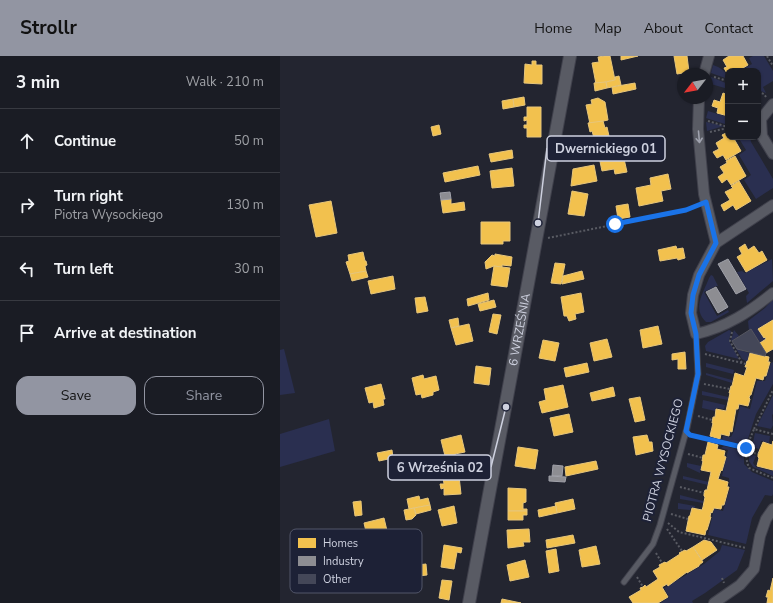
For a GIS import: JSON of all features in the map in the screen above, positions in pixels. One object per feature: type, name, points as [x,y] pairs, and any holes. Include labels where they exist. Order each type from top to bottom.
[{"type":"street","name":"6 WRZEŚNIA","points":[[469,603],[570,56]]},
{"type":"street","points":[[708,68],[709,56]]},
{"type":"street","points":[[699,104],[698,133],[704,194],[716,243]]},
{"type":"street","points":[[773,104],[761,119],[762,136],[773,154]]},
{"type":"street","name":"PIOTRA WYSOCKIEGO","points":[[696,334],[691,313],[693,295],[699,275],[716,243],[773,205]]},
{"type":"street","points":[[696,334],[708,332],[734,320],[750,311],[773,293]]},
{"type":"street","points":[[714,603],[740,585],[754,569],[760,536],[766,519],[773,509]]},
{"type":"lane","name":"PIOTRA WYSOCKIEGO","points":[[624,582],[652,544],[658,532],[686,431],[698,374],[696,334]]},
{"type":"path","points":[[767,56],[773,66]]},
{"type":"path","points":[[713,76],[725,80]]},
{"type":"path","points":[[698,118],[725,126]]},
{"type":"path","points":[[698,133],[708,133],[725,128]]},
{"type":"path","points":[[535,241],[686,210],[706,202]]},
{"type":"path","points":[[733,329],[730,341],[742,363]]},
{"type":"path","points":[[704,354],[746,364]]},
{"type":"path","points":[[702,384],[730,389]]},
{"type":"path","points":[[773,390],[754,429],[746,450],[746,459],[749,468],[773,478]]},
{"type":"path","points":[[695,415],[712,420]]},
{"type":"path","points":[[754,429],[773,434]]},
{"type":"path","points":[[686,431],[690,435],[758,454]]},
{"type":"path","points":[[685,454],[703,458]]},
{"type":"path","points":[[677,486],[704,493]]},
{"type":"path","points":[[670,514],[688,519]]},
{"type":"path","points":[[668,522],[679,532],[757,551]]},
{"type":"path","points":[[667,528],[682,551]]},
{"type":"path","points":[[659,558],[662,563]]},
{"type":"path","points":[[640,582],[643,587]]},
{"type":"shaded area","points":[[753,56],[764,56],[773,71],[773,81],[763,87],[766,93],[761,91],[761,68],[745,68],[752,64],[749,58]]},
{"type":"shaded area","points":[[713,65],[723,70],[725,73],[725,78],[713,74]]},
{"type":"shaded area","points":[[713,78],[725,83],[725,88],[713,85]]},
{"type":"shaded area","points":[[708,111],[725,116],[725,124],[706,118]]},
{"type":"shaded area","points":[[706,122],[724,126],[707,131]]},
{"type":"shaded area","points":[[740,140],[751,140],[773,179],[773,188],[756,199],[744,180],[751,175],[739,155],[746,150]]},
{"type":"shaded area","points":[[772,259],[773,281],[747,303],[746,296],[749,293],[737,272],[742,271],[745,273]]},
{"type":"shaded area","points":[[711,275],[718,286],[704,292],[717,316],[728,310],[729,312],[711,322],[706,322],[702,317],[699,306],[702,295]]},
{"type":"shaded area","points":[[772,300],[773,320],[758,329],[766,339],[760,343],[751,330],[749,331],[748,321],[765,308]]},
{"type":"shaded area","points":[[729,330],[731,331],[729,341],[739,359],[706,351],[705,346],[708,342]]},
{"type":"shaded area","points":[[734,330],[739,336],[732,341],[737,349],[749,353],[748,360],[746,361],[742,359],[731,340]]},
{"type":"shaded area","points":[[284,349],[295,393],[280,395],[280,350]]},
{"type":"shaded area","points":[[773,362],[773,384],[756,414],[746,445],[722,440],[723,436],[731,437],[734,431],[740,406],[750,409],[757,381],[765,381],[771,363]]},
{"type":"shaded area","points":[[706,363],[734,370],[733,374],[706,367]]},
{"type":"shaded area","points":[[706,373],[732,380],[732,383],[706,375]]},
{"type":"shaded area","points":[[702,391],[728,397],[728,400],[702,395]]},
{"type":"shaded area","points":[[773,395],[773,425],[771,429],[757,426]]},
{"type":"shaded area","points":[[703,400],[725,405],[724,409],[717,408],[715,411],[702,408]]},
{"type":"shaded area","points":[[329,419],[335,451],[280,467],[280,434]]},
{"type":"shaded area","points":[[755,433],[770,436],[769,443],[761,441],[759,449],[752,447]]},
{"type":"shaded area","points":[[724,446],[744,451],[744,464],[752,472],[773,481],[773,494],[772,496],[765,495],[752,518],[746,544],[708,535],[714,509],[723,511],[730,488],[729,478],[722,476],[728,450],[721,448]]},
{"type":"shaded area","points":[[749,453],[756,456],[753,463],[756,467],[773,471],[773,476],[753,467],[749,461]]},
{"type":"shaded area","points":[[687,463],[701,466],[700,473],[687,467]]},
{"type":"shaded area","points":[[683,476],[709,482],[708,485],[683,479]]},
{"type":"shaded area","points":[[680,495],[703,501],[703,503],[680,499]]},
{"type":"shaded area","points":[[678,503],[695,506],[695,508],[691,508],[690,510],[678,509]]},
{"type":"shaded area","points":[[722,545],[745,550],[737,570],[692,601],[693,603],[661,603],[669,597],[664,588],[704,564],[720,551]]},
{"type":"building: Homes","points":[[610,56],[615,80],[596,84],[592,63],[599,62],[598,57]]},
{"type":"building: Homes","points":[[621,56],[638,56],[621,60]]},
{"type":"building: Homes","points":[[674,56],[687,56],[688,68],[677,68],[677,74]]},
{"type":"building: Homes","points":[[729,56],[743,56],[748,65],[743,68],[725,68],[725,70],[724,68],[727,67],[723,60]]},
{"type":"building: Homes","points":[[532,61],[536,61],[536,65],[542,65],[542,84],[524,83],[525,64],[532,65]]},
{"type":"building: Homes","points":[[619,76],[621,85],[607,88],[606,82],[615,80],[615,77]]},
{"type":"building: Homes","points":[[606,82],[607,88],[595,91],[594,83]]},
{"type":"building: Homes","points":[[635,83],[636,89],[613,94],[612,87]]},
{"type":"building: Homes","points":[[723,93],[725,94],[725,115],[717,113],[718,108],[712,106],[714,100],[720,102]]},
{"type":"building: Homes","points":[[524,97],[525,105],[514,107],[513,99]]},
{"type":"building: Homes","points":[[598,98],[605,102],[608,120],[590,124],[586,105],[592,104],[591,100]]},
{"type":"building: Homes","points":[[513,99],[514,107],[503,109],[502,101]]},
{"type":"building: Homes","points":[[527,107],[541,107],[541,137],[527,137],[527,128],[524,128],[524,125],[527,125],[527,120],[524,121],[524,117],[527,117]]},
{"type":"building: Homes","points":[[603,121],[605,128],[607,127],[609,136],[594,138],[592,131],[590,132],[588,123]]},
{"type":"building: Homes","points":[[439,125],[441,134],[433,136],[431,127]]},
{"type":"building: Homes","points":[[725,134],[725,140],[735,140],[741,151],[726,160],[723,155],[717,158],[713,152],[719,149],[716,143],[724,138],[722,135]]},
{"type":"building: Homes","points":[[512,150],[513,158],[491,162],[489,154]]},
{"type":"building: Homes","points":[[612,150],[612,153],[622,150],[627,172],[615,174],[614,169],[602,171],[598,152]]},
{"type":"building: Homes","points":[[735,156],[746,176],[731,185],[727,179],[722,183],[718,177],[724,173],[720,167],[727,163],[726,161]]},
{"type":"building: Homes","points":[[594,165],[597,181],[571,186],[573,169]]},
{"type":"building: Homes","points":[[478,166],[480,175],[445,182],[443,173]]},
{"type":"building: Homes","points":[[512,168],[514,186],[492,188],[490,171]]},
{"type":"building: Homes","points":[[668,174],[671,189],[661,191],[663,201],[639,206],[636,188],[651,185],[650,178]]},
{"type":"building: Homes","points":[[739,181],[751,201],[736,210],[733,205],[724,211],[721,205],[730,200],[725,192],[733,188],[731,186]]},
{"type":"building: Homes","points":[[572,191],[588,194],[584,216],[568,214]]},
{"type":"building: Homes","points":[[451,199],[451,204],[464,202],[465,210],[443,213],[441,200]]},
{"type":"building: Homes","points":[[331,201],[337,233],[316,237],[309,205]]},
{"type":"building: Homes","points":[[628,204],[630,217],[618,219],[616,206]]},
{"type":"building: Homes","points":[[481,222],[510,222],[510,241],[503,241],[503,244],[481,244]]},
{"type":"building: Homes","points":[[745,244],[748,250],[754,246],[759,253],[762,251],[767,260],[746,272],[737,257],[742,254],[739,248]]},
{"type":"building: Homes","points":[[676,246],[677,249],[683,248],[685,258],[660,261],[658,250]]},
{"type":"building: Homes","points":[[363,252],[367,265],[365,266],[366,271],[350,274],[346,262],[349,261],[348,255]]},
{"type":"building: Homes","points":[[495,254],[512,257],[511,266],[502,265],[502,267],[494,266],[486,269],[485,262],[492,255],[495,256]]},
{"type":"building: Homes","points":[[555,263],[565,264],[561,284],[551,283]]},
{"type":"building: Homes","points":[[494,266],[510,268],[507,287],[491,285]]},
{"type":"building: Homes","points":[[366,271],[368,277],[352,281],[350,274]]},
{"type":"building: Homes","points":[[582,271],[584,279],[562,284],[563,276]]},
{"type":"building: Homes","points":[[393,276],[395,289],[371,294],[368,281]]},
{"type":"building: Homes","points":[[488,293],[489,300],[468,306],[467,299]]},
{"type":"building: Homes","points":[[581,293],[584,312],[575,314],[576,319],[569,321],[567,316],[564,316],[561,297]]},
{"type":"building: Homes","points":[[425,297],[428,311],[417,313],[415,298]]},
{"type":"building: Homes","points":[[494,300],[496,307],[480,311],[478,304]]},
{"type":"building: Homes","points":[[493,314],[501,315],[497,334],[489,332]]},
{"type":"building: Homes","points":[[458,318],[459,326],[451,328],[449,320]]},
{"type":"building: Homes","points":[[773,320],[773,349],[766,353],[760,343],[766,339],[758,329]]},
{"type":"building: Homes","points":[[469,324],[473,341],[456,345],[451,328]]},
{"type":"building: Homes","points":[[658,326],[662,344],[643,348],[640,330]]},
{"type":"building: Homes","points":[[607,339],[612,357],[594,361],[590,343]]},
{"type":"building: Homes","points":[[543,340],[559,343],[555,361],[539,358]]},
{"type":"building: Homes","points":[[685,352],[686,369],[678,369],[678,359],[672,360],[672,354]]},
{"type":"building: Homes","points":[[750,353],[769,357],[768,362],[770,362],[766,376],[764,376],[763,380],[756,378],[749,398],[748,406],[739,404],[738,409],[736,409],[732,432],[730,431],[729,436],[721,434],[720,439],[710,436],[716,409],[726,411],[729,393],[735,373],[744,376],[747,367],[745,367]]},
{"type":"building: Homes","points":[[587,363],[589,372],[566,377],[564,368]]},
{"type":"building: Homes","points":[[476,366],[491,368],[489,385],[474,383]]},
{"type":"building: Homes","points":[[423,375],[424,379],[436,376],[439,390],[433,392],[433,395],[422,398],[421,394],[416,395],[412,378]]},
{"type":"building: Homes","points":[[381,384],[385,399],[383,399],[384,405],[374,408],[373,402],[369,403],[365,388]]},
{"type":"building: Homes","points":[[563,385],[568,407],[542,413],[539,402],[546,400],[544,389]]},
{"type":"building: Homes","points":[[613,387],[615,396],[592,401],[590,393]]},
{"type":"building: Homes","points":[[640,397],[645,420],[635,422],[629,399]]},
{"type":"building: Homes","points":[[569,414],[573,432],[554,436],[550,418]]},
{"type":"building: Homes","points":[[461,435],[465,452],[455,454],[456,458],[446,460],[441,440]]},
{"type":"building: Homes","points":[[647,435],[649,442],[652,442],[653,451],[636,455],[633,437]]},
{"type":"building: Homes","points":[[773,441],[773,470],[757,466],[759,458],[758,454],[763,442],[772,445]]},
{"type":"building: Homes","points":[[708,442],[718,445],[717,449],[725,451],[724,456],[726,457],[718,479],[728,482],[727,487],[729,487],[724,505],[722,505],[721,509],[714,508],[712,513],[711,512],[711,517],[705,535],[686,531],[692,508],[702,510],[703,507],[705,497],[704,493],[705,490],[707,490],[711,472],[701,470],[703,455],[705,455]]},
{"type":"building: Homes","points":[[518,447],[538,450],[535,469],[515,466]]},
{"type":"building: Homes","points":[[392,450],[393,458],[379,461],[377,453]]},
{"type":"building: Homes","points":[[596,461],[598,469],[566,476],[565,467]]},
{"type":"building: Homes","points":[[459,476],[461,494],[444,495],[444,488],[441,489],[440,484],[444,484],[443,477]]},
{"type":"building: Homes","points":[[508,488],[526,489],[526,502],[523,503],[523,509],[527,509],[527,511],[508,511]]},
{"type":"building: Homes","points":[[419,496],[420,500],[428,498],[430,505],[409,509],[407,499]]},
{"type":"building: Homes","points":[[573,499],[575,509],[557,513],[555,503]]},
{"type":"building: Homes","points":[[361,501],[362,515],[355,516],[353,502]]},
{"type":"building: Homes","points":[[430,505],[431,510],[416,514],[414,508]]},
{"type":"building: Homes","points":[[454,506],[457,523],[442,526],[438,510]]},
{"type":"building: Homes","points":[[556,506],[557,513],[539,517],[538,510]]},
{"type":"building: Homes","points":[[414,508],[416,515],[412,519],[406,520],[404,510]]},
{"type":"building: Homes","points":[[508,511],[527,511],[527,515],[523,515],[523,520],[508,520]]},
{"type":"building: Homes","points":[[384,518],[387,529],[365,529],[364,523]]},
{"type":"building: Homes","points":[[529,529],[530,542],[523,542],[524,546],[508,548],[507,530]]},
{"type":"building: Homes","points":[[573,535],[575,543],[547,548],[546,540]]},
{"type":"building: Homes","points":[[704,540],[711,542],[717,550],[702,560],[693,547]]},
{"type":"building: Homes","points":[[444,545],[462,548],[461,553],[457,552],[454,569],[441,567]]},
{"type":"building: Homes","points":[[596,546],[600,564],[582,567],[579,550]]},
{"type":"building: Homes","points":[[693,547],[703,562],[668,586],[667,584],[662,587],[668,597],[658,603],[633,603],[629,597],[641,590],[640,588],[645,585],[646,587],[658,579],[653,571],[660,567],[659,565],[665,562],[666,563],[680,554],[679,553]]},
{"type":"building: Homes","points":[[556,549],[559,571],[549,573],[546,551]]},
{"type":"building: Homes","points":[[525,560],[529,577],[510,581],[507,565]]},
{"type":"building: Homes","points":[[422,564],[426,564],[427,575],[422,576]]},
{"type":"building: Homes","points":[[773,578],[773,603],[767,603],[768,597],[766,597],[768,590],[770,591]]},
{"type":"building: Homes","points":[[442,580],[452,581],[449,600],[439,598]]},
{"type":"building: Homes","points":[[502,599],[521,603],[501,603]]},
{"type":"building: Industry","points":[[450,192],[451,199],[441,200],[440,193]]},
{"type":"building: Industry","points":[[728,259],[746,289],[736,294],[718,264]]},
{"type":"building: Industry","points":[[716,287],[728,307],[718,313],[706,292]]},
{"type":"building: Industry","points":[[553,465],[563,466],[562,476],[552,476]]},
{"type":"building: Industry","points":[[549,476],[566,477],[565,482],[549,481]]},
{"type":"building: Other","points":[[751,329],[766,353],[765,356],[737,349],[732,341]]},
{"type":"place","name":"Dwernickiego 01","points":[[538,223]]},
{"type":"place","name":"6 Września 02","points":[[506,407]]},
{"type":"route","points":[[615,224],[686,210],[706,202],[716,243],[706,259],[693,295],[691,313],[696,334],[698,374],[686,431],[690,435],[746,448]]}]
